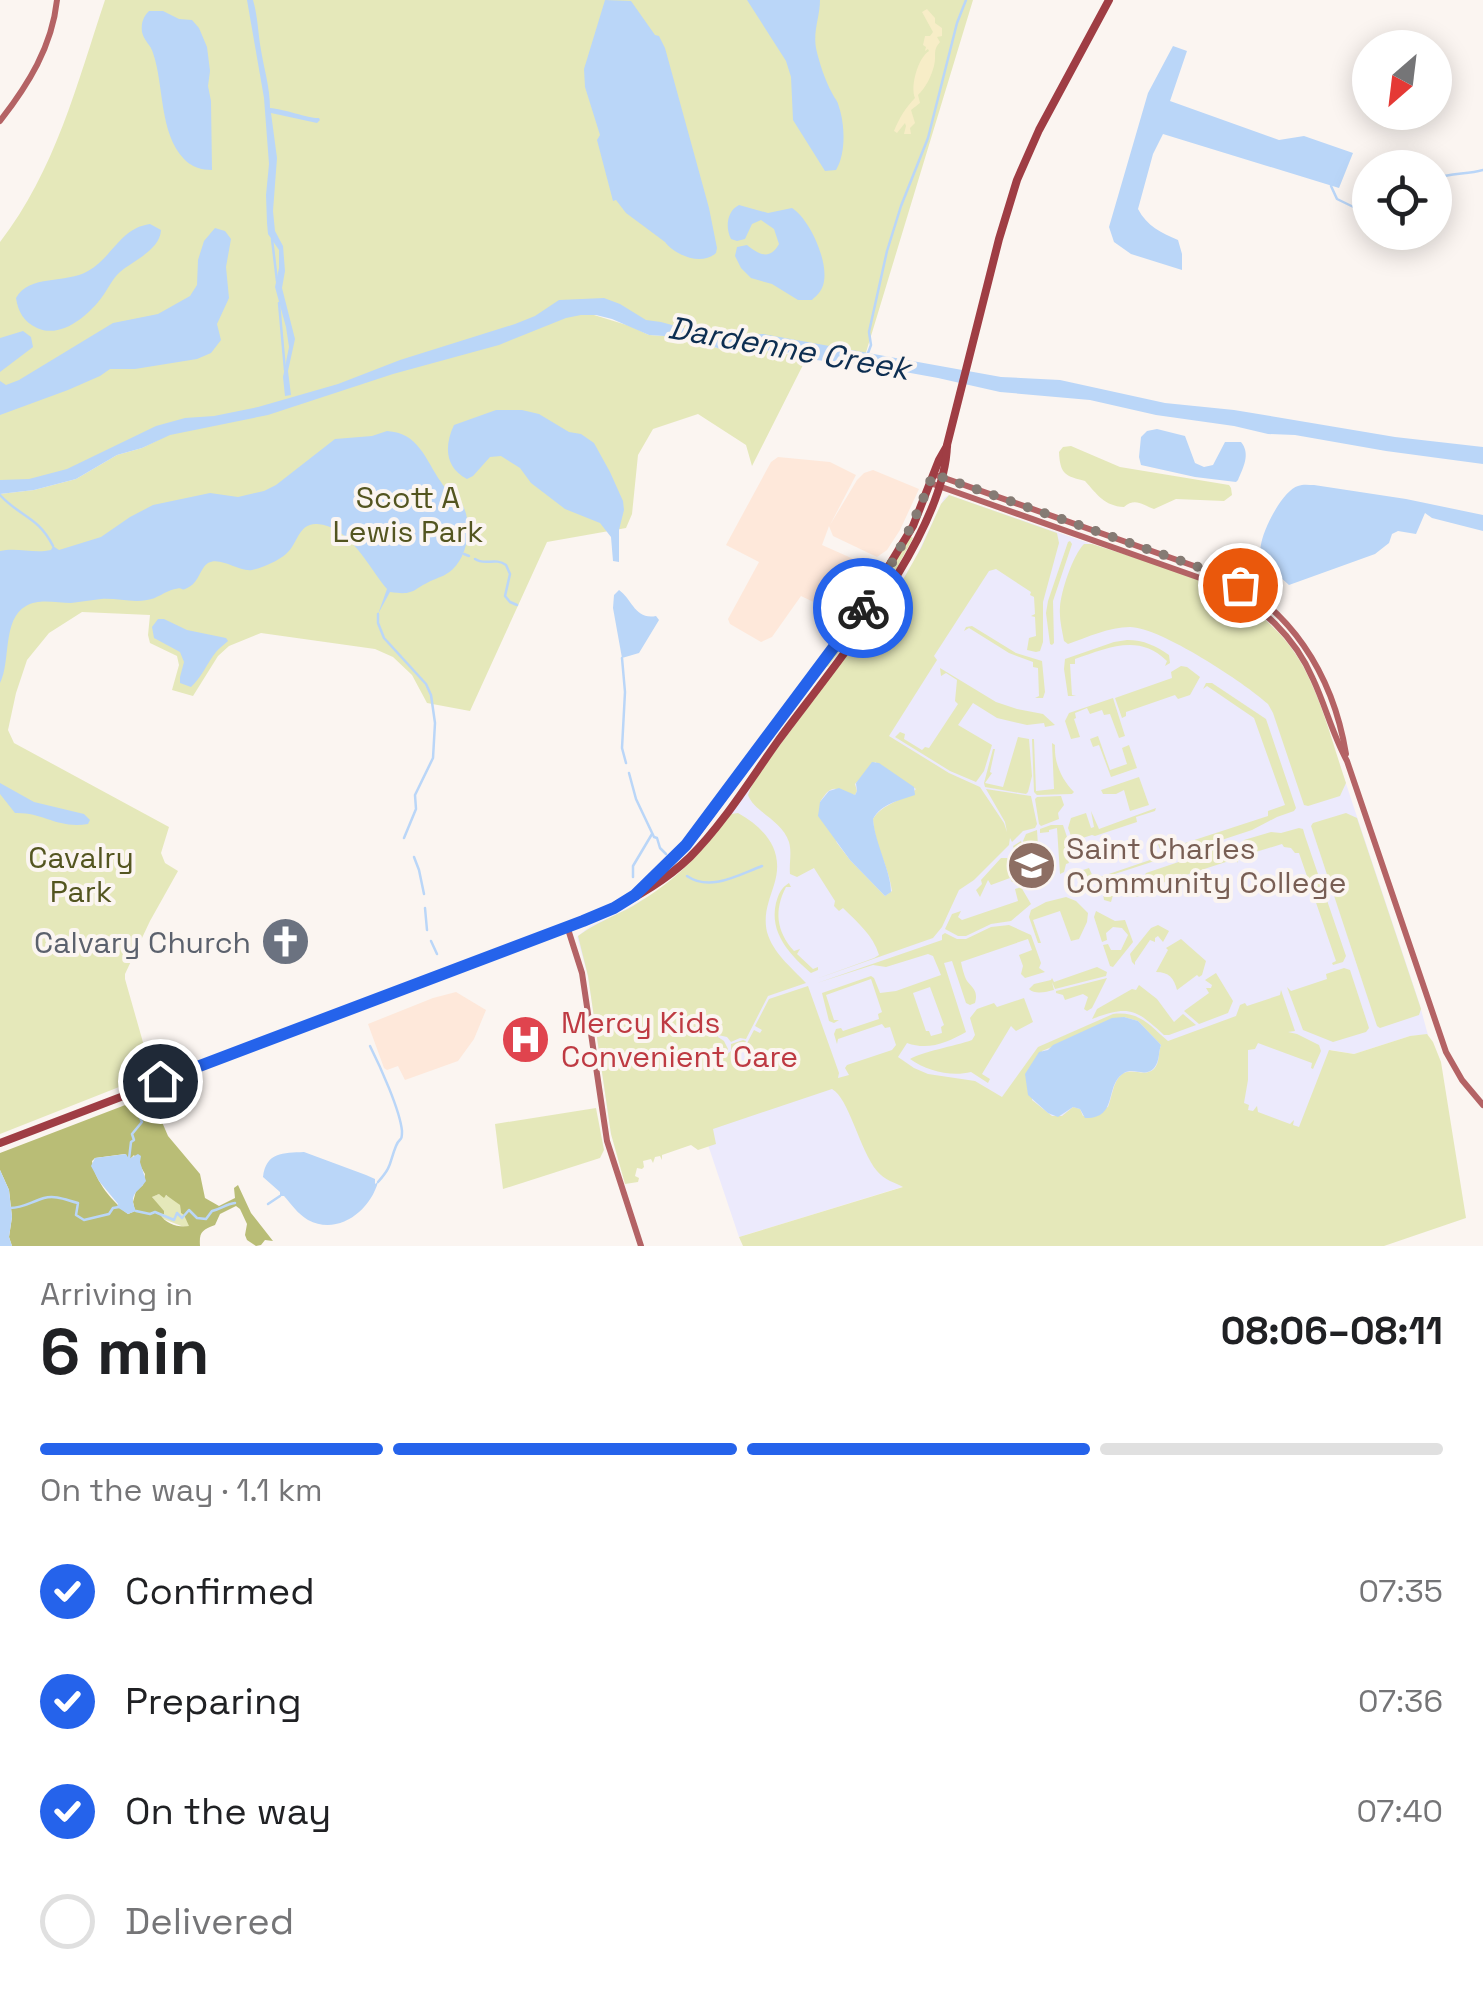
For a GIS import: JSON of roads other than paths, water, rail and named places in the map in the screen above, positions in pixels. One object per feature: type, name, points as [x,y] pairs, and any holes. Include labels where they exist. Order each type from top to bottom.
[{"type":"main road","points":[[0,121],[42,57],[57,0]]},
{"type":"main road","points":[[0,1143],[614,908],[652,889],[689,858],[738,798],[889,587],[912,548],[936,480],[947,464],[948,445],[1007,210],[1023,165],[1109,0]]},
{"type":"main road","points":[[936,480],[1210,582],[1246,600],[1277,625],[1302,657],[1347,760],[1440,1039],[1456,1072],[1483,1106]]},
{"type":"main road","points":[[567,926],[582,973],[607,1141],[642,1246]]},
{"type":"water","points":[[247,0],[253,0],[255,6],[270,108],[320,120],[317,123],[271,113],[277,158],[275,231],[283,246],[282,288],[295,339],[288,371],[291,395],[285,396],[283,377],[289,347],[275,287],[279,250],[268,234],[269,164],[264,98]]},
{"type":"water","points":[[605,0],[631,1],[665,48],[709,208],[717,248],[710,257],[689,258],[676,251],[613,201],[584,69]]},
{"type":"water","points":[[747,0],[820,0],[816,48],[838,104],[843,131],[842,156],[836,170],[825,171],[793,120],[791,77],[786,61]]},
{"type":"water","points":[[149,11],[192,20],[207,47],[212,170],[187,162],[170,136],[152,50],[142,32]]},
{"type":"water","points":[[1173,46],[1187,51],[1170,101],[1279,140],[1304,136],[1352,156],[1339,188],[1163,134],[1153,154],[1138,209],[1155,228],[1178,240],[1182,270],[1131,254],[1114,242],[1109,227],[1148,93]]},
{"type":"water","points":[[739,205],[768,213],[792,208],[806,222],[818,244],[824,268],[822,288],[812,300],[798,300],[772,284],[751,278],[741,268],[735,256],[737,247],[747,245],[768,254],[779,244],[774,229],[761,220],[752,224],[745,239],[731,239],[728,220]]},
{"type":"water","points":[[150,224],[161,230],[156,243],[117,275],[82,318],[64,328],[46,331],[32,326],[22,316],[16,298],[22,290],[88,271],[131,231]]},
{"type":"water","points":[[215,228],[225,231],[231,239],[226,267],[229,298],[217,324],[221,340],[211,353],[135,369],[110,369],[68,390],[0,415],[0,381],[6,385],[19,380],[113,323],[158,314],[190,296],[197,285],[204,241]]},
{"type":"water","name":"Dardenne Creek","points":[[604,298],[646,320],[712,336],[763,334],[1001,377],[1060,380],[1165,403],[1483,447],[1483,464],[1268,434],[1090,400],[1000,392],[792,353],[721,349],[679,337],[649,335],[596,315],[581,315],[499,345],[268,415],[170,435],[117,455],[76,479],[0,494],[0,480],[29,479],[67,469],[156,426],[258,407],[338,384],[515,324],[559,300]]},
{"type":"water","points":[[23,331],[31,337],[33,347],[0,372],[0,338]]},
{"type":"water","points":[[496,410],[539,414],[594,443],[623,501],[619,562],[613,561],[611,537],[600,523],[565,509],[501,456],[490,457],[467,479],[454,469],[448,448],[454,425]]},
{"type":"water","points":[[1157,429],[1185,436],[1195,463],[1204,467],[1213,465],[1225,442],[1241,442],[1246,456],[1238,480],[1195,477],[1141,465],[1141,437]]},
{"type":"water","points":[[387,431],[414,442],[465,512],[465,547],[448,573],[409,592],[390,592],[378,614],[387,589],[365,559],[339,532],[329,526],[311,525],[302,530],[286,554],[270,564],[247,570],[213,561],[205,565],[189,587],[151,599],[42,602],[26,606],[13,621],[0,683],[0,551],[45,551],[53,546],[59,550],[101,537],[153,505],[210,493],[238,497],[264,491],[335,439]]},
{"type":"water","points":[[1314,485],[1483,515],[1483,531],[1425,513],[1416,534],[1398,531],[1375,554],[1289,585],[1263,559],[1262,538],[1285,496],[1298,486]]},
{"type":"water","points":[[619,590],[638,612],[659,620],[639,653],[622,658],[613,608],[614,595]]},
{"type":"water","points":[[158,619],[228,641],[191,687],[180,683],[184,662],[180,652],[154,638],[152,627]]},
{"type":"water","points":[[872,762],[914,787],[915,795],[886,806],[873,819],[890,884],[891,892],[885,896],[850,860],[818,816],[820,802],[829,791],[839,788],[855,795],[856,783]]},
{"type":"water","points":[[0,783],[34,802],[84,814],[90,820],[88,824],[77,825],[15,813],[0,794]]},
{"type":"water","points":[[1112,1018],[1138,1021],[1161,1045],[1158,1060],[1151,1071],[1128,1071],[1118,1078],[1103,1113],[1085,1118],[1080,1109],[1073,1107],[1058,1117],[1028,1095],[1025,1074],[1039,1052]]},
{"type":"water","points":[[304,1152],[378,1182],[360,1211],[341,1223],[319,1224],[301,1215],[263,1177],[272,1158]]},
{"type":"water","points":[[126,1154],[129,1159],[141,1156],[146,1181],[134,1197],[136,1211],[128,1214],[117,1207],[91,1166],[95,1158]]},
{"type":"water","points":[[0,1170],[9,1190],[12,1246],[0,1246]]},
{"type":"waterway","name":"Dardenne Creek","points":[[868,353],[887,251],[928,138],[966,0]]},
{"type":"waterway","points":[[1452,174],[1483,170]]},
{"type":"waterway","points":[[1331,186],[1337,199],[1352,206]]},
{"type":"waterway","points":[[272,239],[277,281]]},
{"type":"waterway","points":[[279,303],[285,370]]},
{"type":"waterway","points":[[0,495],[35,522],[53,546]]},
{"type":"waterway","points":[[464,554],[469,556]]},
{"type":"waterway","points":[[475,559],[506,565],[510,574],[505,596],[517,605]]},
{"type":"waterway","points":[[378,614],[384,638],[426,684],[435,723],[433,758],[415,795],[416,809],[404,838]]},
{"type":"waterway","points":[[622,658],[622,748],[626,763]]},
{"type":"waterway","points":[[629,773],[636,799],[666,854]]},
{"type":"waterway","points":[[633,877],[633,866],[652,834]]},
{"type":"waterway","points":[[414,857],[424,894]]},
{"type":"waterway","points":[[687,876],[696,881],[715,882],[762,866]]},
{"type":"waterway","points":[[425,908],[427,930]]},
{"type":"waterway","points":[[431,941],[437,954]]},
{"type":"waterway","points":[[370,1046],[394,1100],[402,1131],[388,1168],[378,1182]]},
{"type":"waterway","points":[[129,1159],[132,1134],[142,1122],[138,1113],[146,1108]]},
{"type":"waterway","points":[[268,1204],[280,1196]]},
{"type":"waterway","points":[[10,1208],[57,1197],[78,1203],[76,1215],[84,1220],[109,1214],[119,1207]]},
{"type":"waterway","points":[[136,1211],[155,1212],[174,1220],[177,1213],[182,1218],[189,1210],[197,1218],[206,1219],[212,1211],[235,1203]]},
{"type":"place","name":"Saint Charles Community College","points":[[1031,865]]},
{"type":"place","name":"Calvary Church","points":[[286,942]]},
{"type":"place","name":"Mercy Kids Convenient Care","points":[[526,1039]]},
{"type":"park label","name":"Scott A Lewis Park","points":[[408,514]]},
{"type":"park label","name":"Cavalry Park","points":[[81,874]]}]
